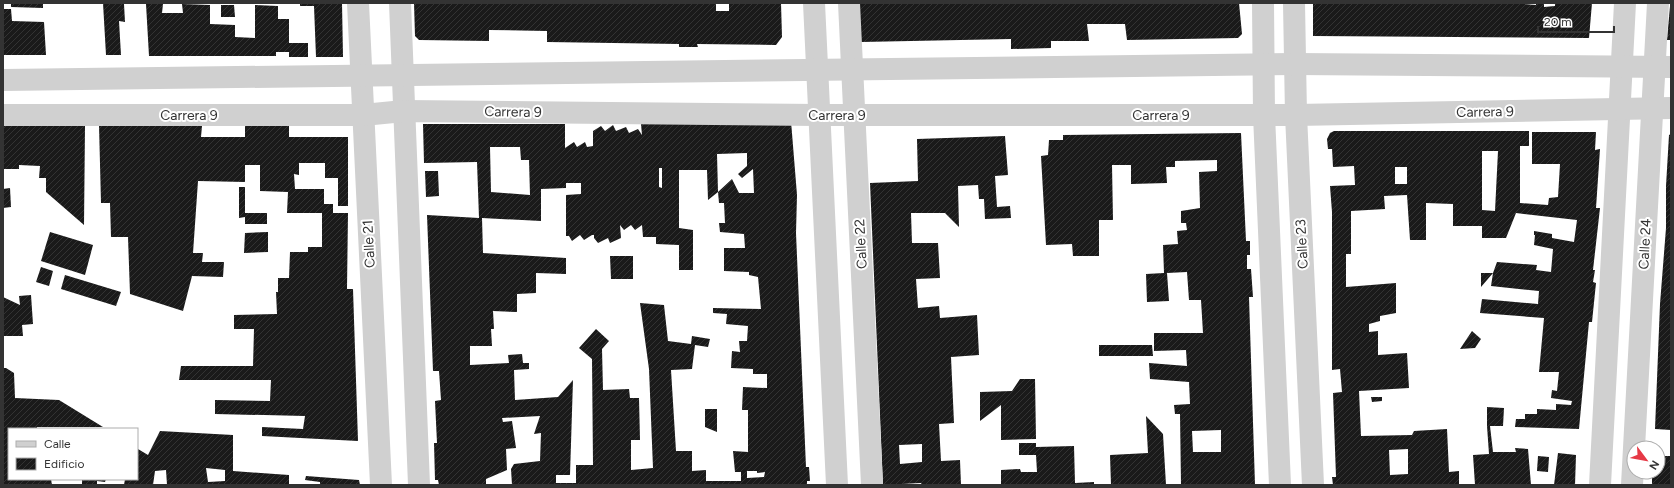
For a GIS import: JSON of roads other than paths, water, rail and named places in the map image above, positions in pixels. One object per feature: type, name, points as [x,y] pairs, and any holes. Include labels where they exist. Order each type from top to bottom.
[{"type":"street","name":"Calle 21","points":[[358,3],[381,485]]},
{"type":"street","points":[[400,3],[419,485]]},
{"type":"street","points":[[814,3],[837,485]]},
{"type":"street","name":"Calle 22","points":[[849,3],[872,485]]},
{"type":"street","points":[[1263,3],[1264,115],[1280,485]]},
{"type":"street","name":"Calle 23","points":[[1294,3],[1296,115],[1312,485]]},
{"type":"street","points":[[1600,485],[1625,3]]},
{"type":"street","name":"Calle 24","points":[[1632,485],[1662,108],[1663,67],[1658,3]]},
{"type":"street","points":[[3,80],[1263,64],[1663,67]]},
{"type":"street","name":"Carrera 9","points":[[3,115],[363,115],[404,111],[819,115],[1296,115],[1662,108]]}]
